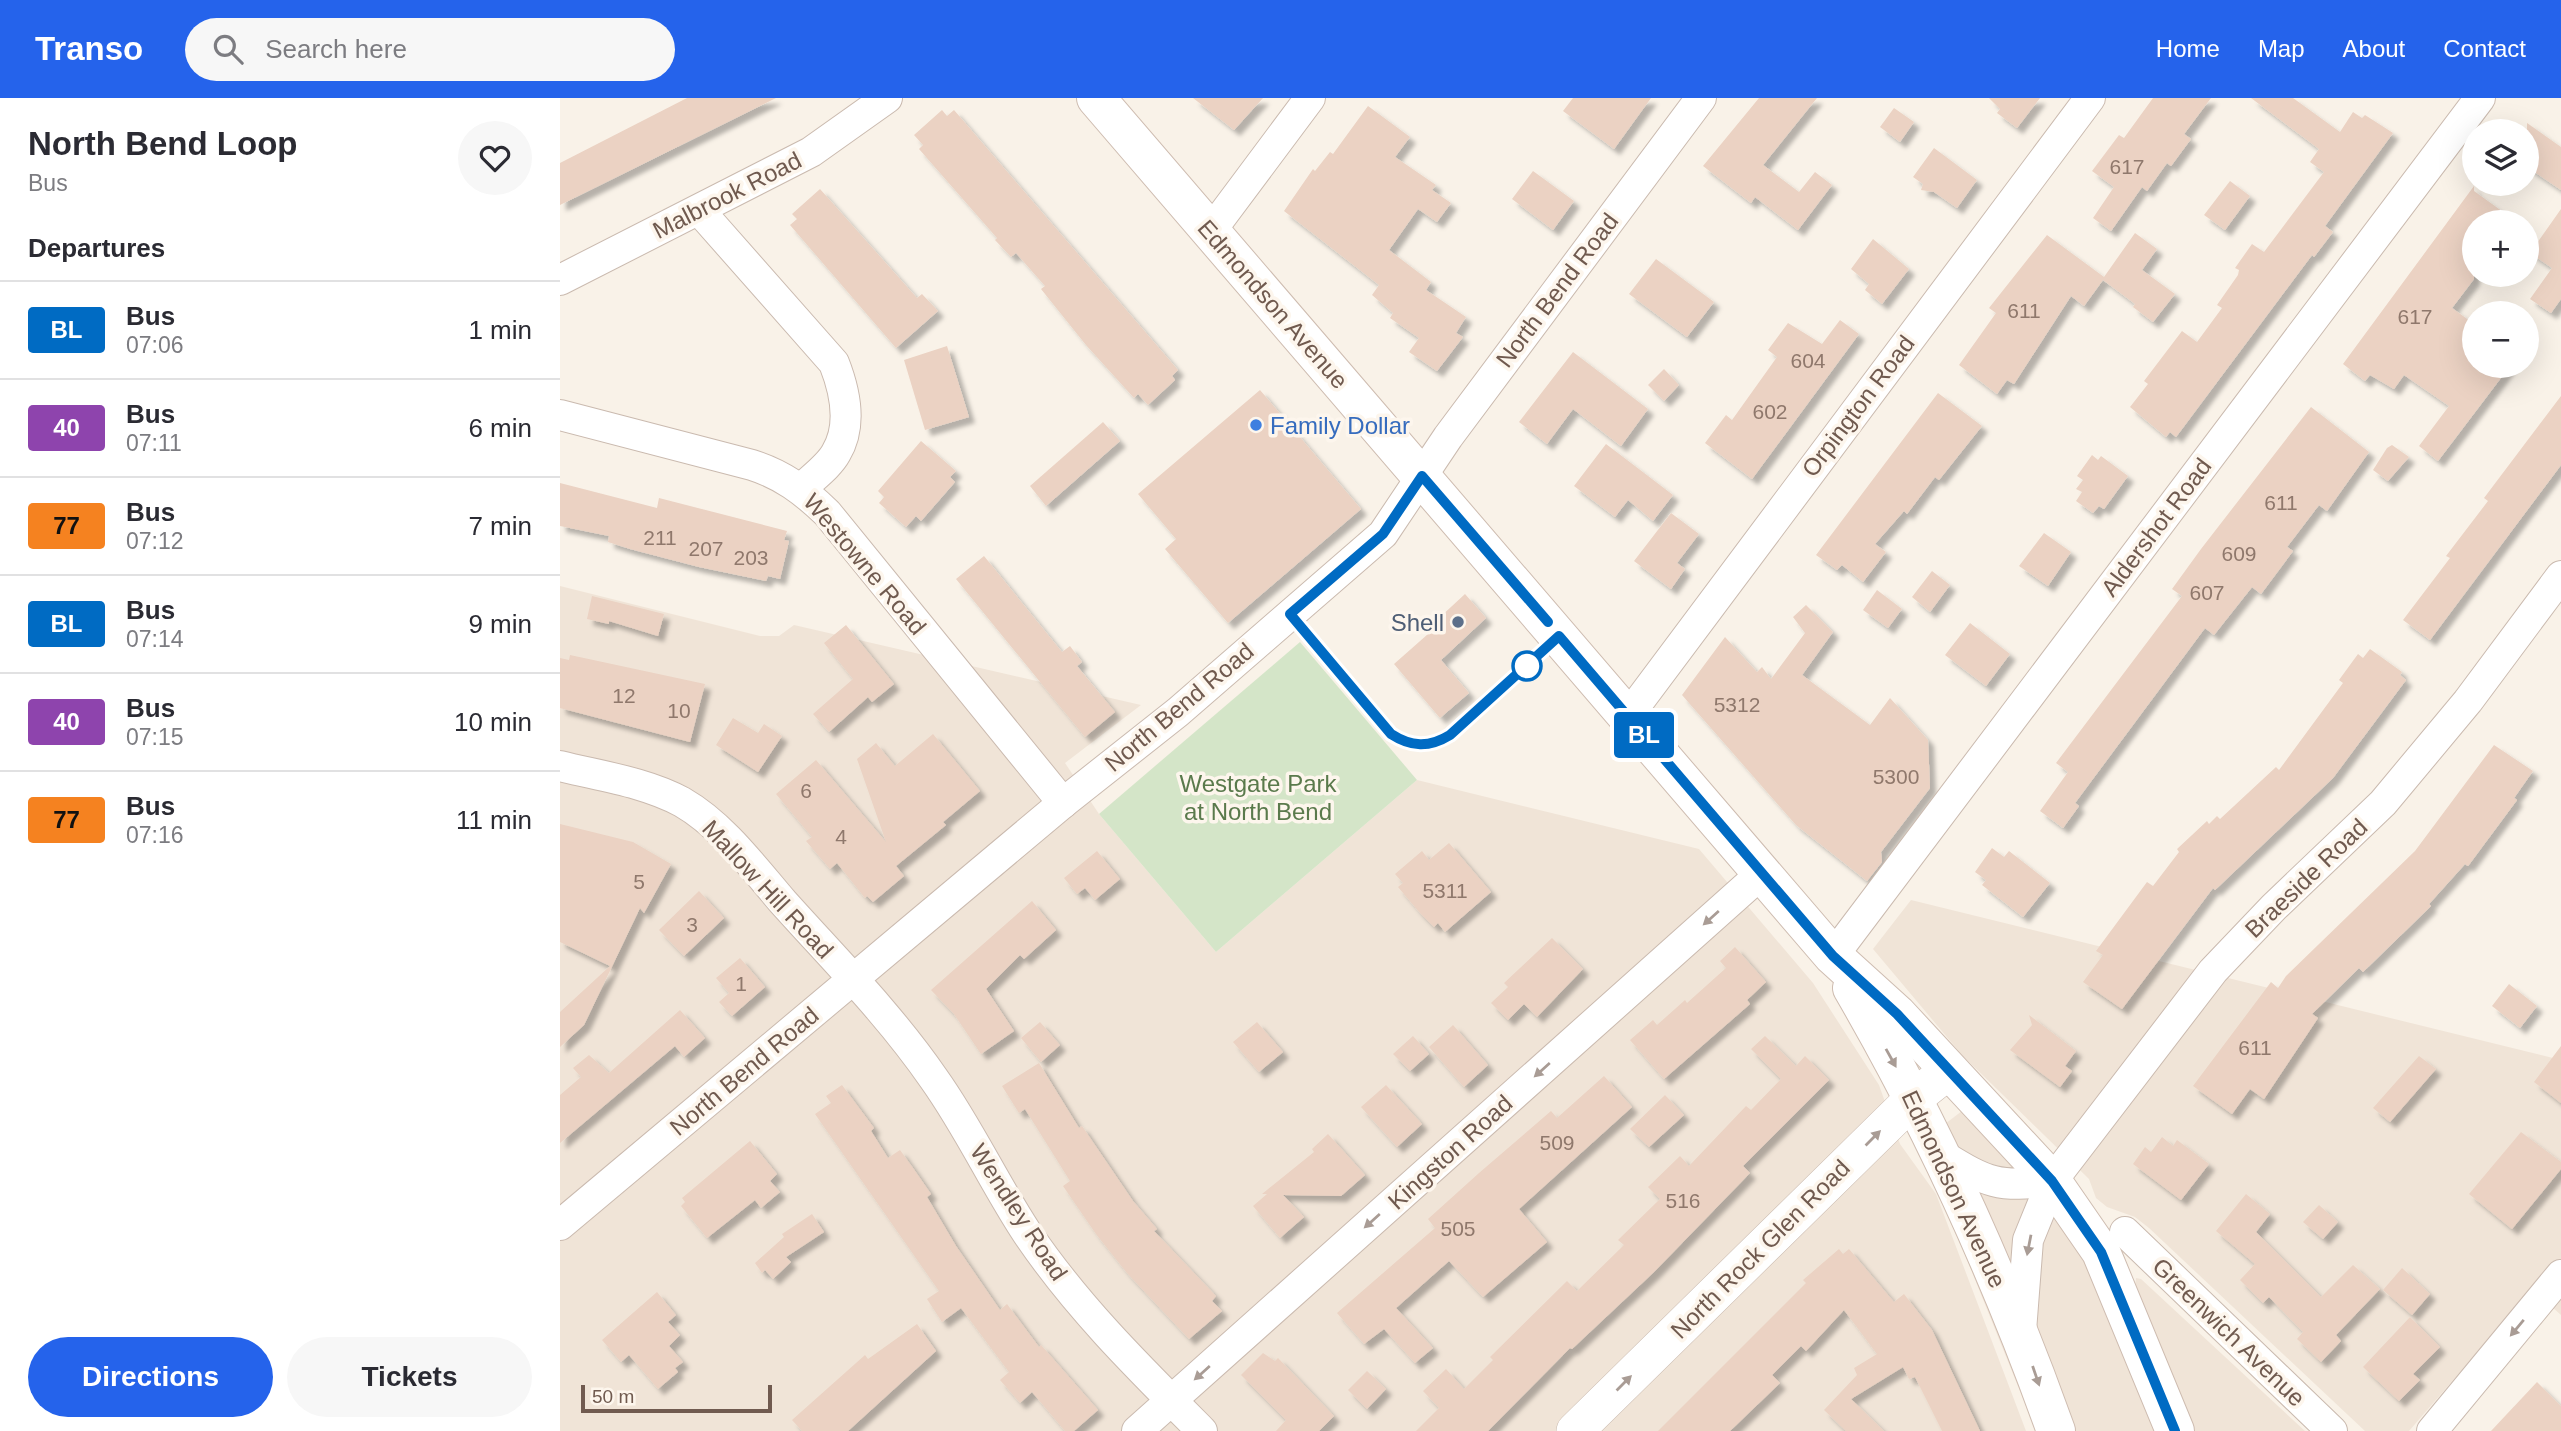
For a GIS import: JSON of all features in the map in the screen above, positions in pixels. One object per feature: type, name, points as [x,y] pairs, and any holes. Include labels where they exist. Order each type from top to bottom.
[{"type":"main road","name":"Edmondson Avenue","points":[[1096,98],[1833,956],[1897,1014],[2052,1181],[2101,1252],[2175,1431]]},
{"type":"main road","name":"Edmondson Avenue","points":[[1833,956],[1914,1098],[1942,1155],[2021,1333],[2056,1431]]},
{"type":"street","name":"Malbrook Road","points":[[560,280],[811,152],[887,98]]},
{"type":"street","points":[[1210,232],[1310,98]]},
{"type":"street","name":"North Bend Road","points":[[560,1225],[1063,803],[1187,704],[1383,534],[1422,476],[1701,98]]},
{"type":"street","name":"Orpington Road","points":[[1628,716],[2090,98]]},
{"type":"street","name":"Aldershot Road","points":[[1833,956],[2480,98]]},
{"type":"street","points":[[699,211],[834,363],[843,386],[846,408],[843,434],[836,454],[801,489]]},
{"type":"street","name":"Westowne Road","points":[[560,415],[751,465],[781,475],[801,489],[827,513],[1063,803]]},
{"type":"street","name":"Braeside Road","points":[[2021,1333],[2028,1240],[2052,1181],[2145,1055],[2213,971],[2274,907],[2383,803],[2468,701],[2561,576]]},
{"type":"street","name":"Mallow Hill Road","points":[[560,766],[651,789],[682,803],[700,815],[742,855],[852,980]]},
{"type":"street","name":"Kingston Road","points":[[1137,1431],[1762,873]]},
{"type":"street","name":"Wendley Road","points":[[852,980],[887,1017],[935,1080],[1026,1231],[1064,1284],[1098,1325],[1202,1431]]},
{"type":"street","name":"North Rock Glen Road","points":[[1575,1431],[1914,1098],[1948,1071]]},
{"type":"street","points":[[1942,1155],[1976,1176],[1995,1183],[2016,1185],[2052,1181]]},
{"type":"street","name":"Greenwich Avenue","points":[[2125,1232],[2332,1431]]},
{"type":"street","points":[[2432,1431],[2561,1275]]},
{"type":"shaded area","points":[[560,586],[760,636],[779,636],[794,625],[1141,705],[1065,763],[1099,814],[1216,952],[1417,780],[1699,849],[1813,983],[1879,1085],[1900,1144],[1936,1194],[2026,1431],[560,1431]]},
{"type":"shaded area","points":[[1911,900],[2561,1060],[2561,1315],[2532,1289],[2409,1431],[2365,1431],[2149,1228],[2135,1217],[2107,1207],[2096,1198],[2089,1179],[1962,1055],[1873,949]]},
{"type":"shaded area","points":[[1962,1111],[2135,1288],[2136,1278],[2141,1279],[2305,1431],[2036,1431],[1920,1143]]},
{"type":"green space","name":"Westgate Park at North Bend","points":[[1300,642],[1417,780],[1216,952],[1099,814]]},
{"type":"building","points":[[687,98],[776,98],[560,205],[560,163]]},
{"type":"building","points":[[1193,98],[1263,98],[1234,130]]},
{"type":"building","points":[[1573,98],[1651,98],[1614,149],[1563,111]]},
{"type":"building","points":[[1759,98],[1817,98],[1763,165],[1799,192],[1815,172],[1832,185],[1798,230],[1755,197],[1751,203],[1703,166]]},
{"type":"building","points":[[1989,98],[2040,98],[2017,128],[1997,113],[2000,109]]},
{"type":"building","points":[[2153,98],[2211,98],[2184,134],[2191,139],[2171,166],[2167,163],[2147,191],[2142,187],[2111,231],[2093,218],[2114,187],[2092,171],[2119,135],[2124,138]]},
{"type":"building","points":[[2251,98],[2293,98],[2340,132],[2353,112],[2362,118],[2365,115],[2393,133],[2325,226],[2333,232],[2314,257],[2312,255],[2176,437],[2170,432],[2166,437],[2130,407],[2148,384],[2144,381],[2182,331],[2197,342],[2222,308],[2217,305],[2238,275],[2239,270],[2235,268],[2252,244],[2264,252],[2324,172],[2310,162],[2319,149]]},
{"type":"building","points":[[1368,106],[1410,137],[1395,157],[1436,185],[1432,190],[1451,203],[1437,222],[1418,209],[1389,250],[1431,282],[1426,290],[1466,317],[1456,333],[1463,337],[1437,371],[1409,352],[1419,338],[1390,318],[1393,313],[1372,295],[1379,285],[1284,211],[1313,169],[1315,171],[1330,152],[1333,154]]},
{"type":"building","points":[[1894,108],[1914,122],[1900,142],[1880,127]]},
{"type":"building","points":[[942,110],[947,116],[954,110],[1178,370],[1172,376],[1175,380],[1148,405],[1138,394],[1134,398],[1086,345],[1041,289],[1045,286],[1016,253],[1011,257],[995,240],[997,238],[919,149],[923,145],[914,135]]},
{"type":"building","points":[[2539,131],[2561,147],[2561,190],[2539,175]]},
{"type":"building","points":[[1934,148],[1977,180],[1957,208],[1934,192],[1921,190],[1923,184],[1913,177]]},
{"type":"building","points":[[1533,171],[1574,201],[1553,230],[1512,199]]},
{"type":"building","points":[[2230,181],[2250,196],[2225,230],[2204,215]]},
{"type":"building","points":[[820,189],[917,298],[922,294],[938,311],[896,348],[790,225],[797,219],[792,214]]},
{"type":"building","points":[[2467,196],[2481,196],[2500,210],[2462,210],[2462,287],[2468,287],[2452,308],[2462,315],[2462,378],[2501,378],[2438,461],[2419,446],[2449,406],[2404,375],[2394,389],[2370,375],[2365,381],[2343,364]]},
{"type":"building","points":[[2561,209],[2561,299],[2551,313],[2539,305],[2539,301],[2530,299],[2552,268],[2539,259],[2539,240]]},
{"type":"building","points":[[2135,233],[2157,249],[2142,270],[2175,294],[2153,322],[2133,307],[2135,304],[2103,280],[2084,306],[2071,296],[2014,384],[2007,380],[1997,394],[1959,365],[1996,313],[1989,308],[2047,235],[2104,277]]},
{"type":"building","points":[[1873,239],[1909,269],[1882,304],[1865,290],[1869,284],[1851,269]]},
{"type":"building","points":[[1656,259],[1714,302],[1687,337],[1629,294]]},
{"type":"building","points":[[1840,320],[1859,334],[1752,479],[1705,443],[1726,415],[1732,420],[1777,357],[1768,350],[1788,323],[1822,344]]},
{"type":"building","points":[[947,346],[969,417],[925,430],[904,360]]},
{"type":"building","points":[[1573,352],[1648,409],[1621,446],[1573,409],[1547,444],[1519,422]]},
{"type":"building","points":[[1664,369],[1679,385],[1664,401],[1648,385]]},
{"type":"building","points":[[1260,390],[1361,509],[1228,623],[1165,549],[1176,539],[1138,494]]},
{"type":"building","points":[[1938,393],[1982,426],[1939,480],[1935,477],[1907,514],[1904,511],[1875,544],[1886,552],[1863,582],[1842,565],[1837,570],[1816,555]]},
{"type":"building","points":[[2561,396],[2561,465],[2430,640],[2403,620],[2450,558],[2446,556],[2488,501],[2484,498]]},
{"type":"building","points":[[2311,407],[2369,452],[2327,511],[2319,505],[2287,547],[2293,551],[2261,594],[2252,587],[2214,635],[2205,628],[2075,803],[2079,806],[2063,828],[2040,811],[2068,772],[2056,763],[2182,596],[2172,589]]},
{"type":"building","points":[[1103,422],[1120,441],[1046,506],[1030,486]]},
{"type":"building","points":[[921,441],[956,471],[950,477],[955,482],[921,521],[916,516],[906,527],[879,503],[884,497],[878,491]]},
{"type":"building","points":[[1606,444],[1673,495],[1653,521],[1628,500],[1615,517],[1574,486]]},
{"type":"building","points":[[2392,445],[2409,457],[2388,481],[2373,470],[2387,448]]},
{"type":"building","points":[[2092,455],[2098,460],[2101,456],[2128,476],[2104,509],[2099,506],[2093,513],[2076,501],[2082,492],[2076,489],[2083,480],[2077,476]]},
{"type":"building","points":[[560,483],[657,508],[659,498],[787,531],[784,540],[789,541],[780,579],[768,576],[766,581],[699,567],[608,542],[609,536],[560,526]]},
{"type":"building","points":[[1671,513],[1699,534],[1677,563],[1685,569],[1671,589],[1634,561]]},
{"type":"building","points":[[2044,533],[2071,552],[2048,586],[2019,566]]},
{"type":"building","points":[[984,556],[1062,652],[1070,646],[1082,662],[1077,666],[1115,712],[1085,737],[956,579]]},
{"type":"building","points":[[1932,571],[1950,585],[1930,612],[1912,597]]},
{"type":"building","points":[[1877,590],[1902,609],[1888,628],[1863,610]]},
{"type":"building","points":[[1465,594],[1486,618],[1441,660],[1469,693],[1440,718],[1394,664],[1428,634],[1425,631]]},
{"type":"building","points":[[592,596],[664,614],[658,636],[609,621],[609,624],[587,619]]},
{"type":"building","points":[[1806,605],[1833,632],[1802,675],[1870,725],[1890,698],[1928,740],[1930,788],[1881,852],[1882,862],[1867,881],[1796,825],[1682,695],[1725,637],[1757,672],[1762,667],[1771,679],[1805,633],[1793,617]]},
{"type":"building","points":[[1970,623],[2010,654],[1986,686],[1945,655]]},
{"type":"building","points":[[846,625],[894,684],[872,702],[868,697],[829,732],[813,714],[853,679],[824,643]]},
{"type":"building","points":[[2370,649],[2402,672],[2400,675],[2406,680],[2333,778],[2215,890],[2213,888],[2122,1009],[2083,982],[2103,955],[2096,951],[2147,882],[2153,886],[2179,852],[2177,849],[2207,821],[2209,824],[2217,816],[2220,819],[2276,767],[2279,770],[2343,683],[2339,680],[2358,654],[2363,658]]},
{"type":"building","points":[[570,655],[705,684],[690,742],[560,708],[560,658],[569,660]]},
{"type":"building","points":[[733,718],[758,733],[764,724],[782,736],[758,772],[716,745]]},
{"type":"building","points":[[933,734],[980,791],[943,822],[946,825],[896,866],[904,876],[873,902],[867,896],[865,898],[837,863],[830,869],[806,841],[812,837],[776,794],[816,760],[886,842],[857,759],[876,743],[895,766]]},
{"type":"building","points":[[2494,745],[2533,771],[2514,798],[2517,800],[2468,866],[2465,864],[2429,904],[2431,906],[2363,972],[2359,968],[2312,1014],[2318,1018],[2264,1099],[2250,1089],[2232,1114],[2193,1086],[2271,982],[2278,988],[2286,976],[2415,851]]},
{"type":"building","points":[[560,824],[633,842],[671,864],[644,913],[640,908],[584,1025],[560,1047],[560,1012],[610,966],[560,942]]},
{"type":"building","points":[[1449,843],[1491,892],[1445,932],[1438,923],[1434,927],[1420,913],[1398,887],[1403,883],[1395,874],[1422,851],[1429,860]]},
{"type":"building","points":[[1992,848],[2004,857],[2009,851],[2050,883],[2023,917],[1982,885],[1986,880],[1975,872]]},
{"type":"building","points":[[1097,851],[1120,879],[1095,900],[1085,888],[1077,894],[1064,878]]},
{"type":"building","points":[[699,891],[724,918],[684,956],[659,930]]},
{"type":"building","points":[[1032,901],[1056,930],[1024,959],[1020,955],[986,989],[1014,1031],[981,1054],[954,1014],[931,990]]},
{"type":"building","points":[[1552,938],[1583,969],[1537,1017],[1524,1004],[1508,1020],[1491,1003],[1508,987],[1504,983]]},
{"type":"building","points":[[1735,947],[1766,982],[1747,1000],[1750,1004],[1664,1079],[1630,1040],[1653,1020],[1657,1025],[1685,1000],[1687,1003],[1726,968],[1720,961]]},
{"type":"building","points":[[740,958],[765,987],[732,1016],[719,1002],[729,993],[716,978]]},
{"type":"building","points":[[2509,984],[2537,1006],[2520,1028],[2492,1006]]},
{"type":"building","points":[[680,1010],[705,1038],[684,1057],[675,1046],[560,1143],[560,1095],[581,1077],[573,1068],[589,1055],[609,1073]]},
{"type":"building","points":[[2029,1015],[2076,1051],[2065,1066],[2072,1071],[2060,1087],[2010,1050],[2032,1025]]},
{"type":"building","points":[[1040,1022],[1060,1045],[1041,1062],[1021,1038]]},
{"type":"building","points":[[1257,1022],[1283,1052],[1259,1072],[1233,1042]]},
{"type":"building","points":[[1453,1025],[1488,1065],[1464,1087],[1429,1047]]},
{"type":"building","points":[[1413,1036],[1429,1054],[1410,1071],[1393,1054]]},
{"type":"building","points":[[1765,1036],[1796,1066],[1805,1056],[1829,1080],[1743,1166],[1750,1173],[1654,1272],[1570,1348],[1488,1431],[1416,1431],[1439,1408],[1423,1391],[1446,1369],[1464,1389],[1493,1360],[1490,1357],[1567,1281],[1577,1291],[1624,1245],[1618,1240],[1660,1199],[1648,1187],[1680,1156],[1689,1166],[1746,1106],[1751,1110],[1781,1079],[1751,1049]]},
{"type":"building","points":[[2561,1046],[2561,1103],[2534,1082]]},
{"type":"building","points":[[2419,1056],[2436,1069],[2390,1122],[2373,1108]]},
{"type":"building","points":[[1039,1063],[1079,1128],[1082,1126],[1133,1201],[1157,1229],[1154,1231],[1216,1296],[1212,1301],[1222,1311],[1189,1339],[1127,1273],[1096,1234],[1063,1186],[1070,1181],[1025,1109],[1019,1113],[1002,1086]]},
{"type":"building","points":[[1604,1076],[1632,1107],[1519,1209],[1547,1242],[1483,1297],[1449,1261],[1396,1308],[1433,1348],[1415,1363],[1384,1329],[1364,1344],[1337,1313],[1435,1228],[1428,1219],[1479,1173],[1551,1111],[1557,1118]]},
{"type":"building","points":[[842,1085],[874,1128],[871,1131],[888,1158],[900,1150],[913,1168],[931,1194],[927,1197],[956,1246],[1000,1310],[1007,1304],[1039,1347],[1041,1345],[1098,1410],[1074,1431],[1065,1431],[1032,1392],[1020,1403],[1000,1380],[1009,1372],[961,1308],[942,1322],[927,1299],[939,1291],[815,1114],[831,1103],[826,1096]]},
{"type":"building","points":[[1386,1085],[1422,1124],[1397,1147],[1361,1107]]},
{"type":"building","points":[[1665,1095],[1684,1115],[1649,1147],[1630,1129]]},
{"type":"building","points":[[2521,1132],[2561,1162],[2561,1169],[2512,1229],[2469,1194]]},
{"type":"building","points":[[1328,1134],[1365,1175],[1341,1196],[1283,1195],[1304,1217],[1280,1238],[1253,1206],[1267,1194],[1262,1194],[1314,1152],[1312,1149]]},
{"type":"building","points":[[2162,1137],[2173,1146],[2177,1140],[2209,1164],[2181,1200],[2133,1164],[2145,1147],[2151,1152]]},
{"type":"building","points":[[750,1141],[777,1174],[770,1181],[780,1192],[761,1208],[755,1200],[707,1238],[681,1206],[685,1202],[682,1198]]},
{"type":"building","points":[[2246,1194],[2270,1214],[2256,1232],[2321,1297],[2353,1265],[2380,1289],[2336,1335],[2341,1341],[2321,1362],[2297,1339],[2303,1332],[2269,1297],[2263,1303],[2240,1280],[2255,1264],[2216,1231]]},
{"type":"building","points":[[2319,1205],[2338,1222],[2323,1239],[2303,1222]]},
{"type":"building","points":[[812,1214],[824,1232],[786,1257],[791,1262],[773,1279],[765,1270],[762,1273],[755,1263],[784,1237],[782,1234]]},
{"type":"building","points":[[1839,1249],[1843,1254],[1849,1249],[1894,1302],[1904,1294],[1932,1330],[1980,1431],[1942,1431],[1915,1377],[1909,1379],[1903,1367],[1851,1399],[1884,1431],[1846,1431],[1824,1410],[1857,1375],[1854,1368],[1877,1354],[1844,1310],[1806,1351],[1801,1346],[1772,1375],[1780,1383],[1730,1431],[1658,1431],[1806,1283],[1803,1280]]},
{"type":"building","points":[[2402,1268],[2430,1294],[2412,1315],[2383,1290]]},
{"type":"building","points":[[657,1292],[676,1315],[668,1322],[680,1335],[669,1346],[683,1362],[675,1368],[678,1372],[658,1389],[629,1355],[621,1362],[602,1340]]},
{"type":"building","points":[[2410,1317],[2440,1347],[2413,1374],[2420,1380],[2399,1401],[2363,1367]]},
{"type":"building","points":[[917,1324],[936,1351],[848,1431],[802,1431],[792,1420],[865,1355],[868,1359]]},
{"type":"building","points":[[1263,1353],[1275,1361],[1278,1358],[1334,1416],[1319,1431],[1276,1431],[1286,1420],[1241,1375]]},
{"type":"building","points":[[1367,1371],[1386,1389],[1367,1409],[1348,1390]]},
{"type":"building","points":[[2537,1382],[2561,1406],[2561,1431],[2491,1431]]},
{"type":"bus line","name":"BL","points":[[1548,622],[1422,476],[1383,534],[1290,614],[1391,734],[1404,742],[1420,745],[1434,745],[1450,735],[1559,636],[1833,956],[1897,1014],[2052,1181],[2101,1252],[2175,1431]]},
{"type":"place","name":"Family Dollar","points":[[1256,425]]},
{"type":"place","name":"Shell","points":[[1458,622]]}]
